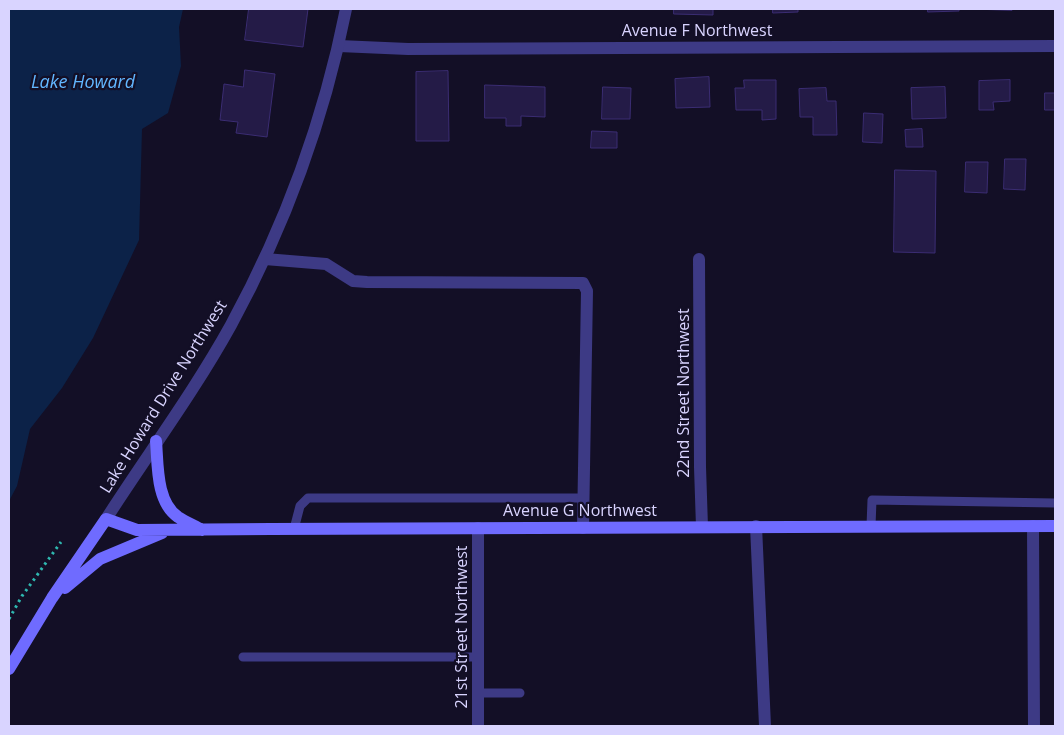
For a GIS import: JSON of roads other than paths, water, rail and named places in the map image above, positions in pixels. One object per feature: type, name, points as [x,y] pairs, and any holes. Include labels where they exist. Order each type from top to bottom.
[{"type":"main road","points":[[156,441],[160,486],[169,504],[177,516],[202,530]]},
{"type":"main road","points":[[9,669],[52,598],[106,520]]},
{"type":"main road","name":"Avenue G Northwest","points":[[106,520],[137,530],[166,531],[294,528],[1055,526]]},
{"type":"main road","points":[[52,598],[100,559],[166,531]]},
{"type":"street","name":"Lake Howard Drive Northwest","points":[[106,520],[230,326],[265,259],[298,179],[339,46],[346,9]]},
{"type":"street","name":"Avenue F Northwest","points":[[339,46],[408,49],[1055,46]]},
{"type":"street","points":[[265,259],[326,264],[353,280],[367,282],[583,283],[587,291],[583,528]]},
{"type":"street","name":"22nd Street Northwest","points":[[699,259],[702,527]]},
{"type":"street","points":[[756,526],[765,726]]},
{"type":"street","points":[[1032,526],[1034,726]]},
{"type":"street","name":"21st Street Northwest","points":[[478,528],[478,726]]},
{"type":"lane","points":[[294,528],[300,506],[308,498],[583,498]]},
{"type":"lane","points":[[871,526],[872,500],[1055,503]]},
{"type":"lane","points":[[243,657],[478,657]]},
{"type":"lane","points":[[478,693],[520,693]]},
{"type":"water","name":"Lake Howard","points":[[9,9],[183,9],[179,27],[181,66],[168,113],[142,129],[139,240],[93,338],[62,388],[30,429],[17,486],[9,501]]}]
